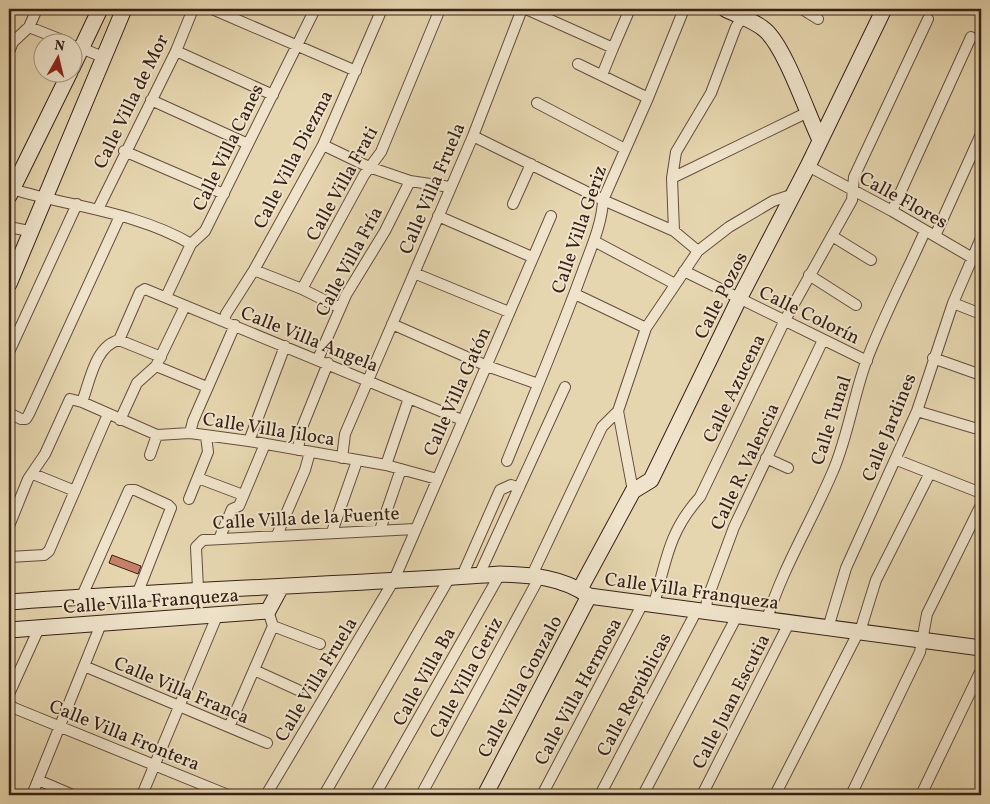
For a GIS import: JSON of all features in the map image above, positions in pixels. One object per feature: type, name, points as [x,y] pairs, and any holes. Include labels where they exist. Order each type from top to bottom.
[{"type":"street","points":[[9,52],[11,41],[29,27],[37,9]]},
{"type":"street","points":[[82,39],[100,9]]},
{"type":"street","points":[[9,284],[43,198],[124,9]]},
{"type":"street","name":"Calle Villa de Mor","points":[[98,209],[124,151],[176,51],[194,9]]},
{"type":"street","points":[[212,9],[230,12],[356,71]]},
{"type":"street","name":"Calle Villa Canes","points":[[166,297],[191,244],[205,231],[315,9]]},
{"type":"street","name":"Calle Villa Diezma","points":[[224,321],[226,314],[254,270],[322,146],[382,9]]},
{"type":"street","name":"Calle Villa Frati","points":[[302,289],[369,167],[381,152],[440,9]]},
{"type":"street","points":[[524,9],[613,48]]},
{"type":"street","name":"Calle Villa Fruela","points":[[342,458],[345,434],[473,136],[524,9]]},
{"type":"street","name":"Calle Villa Geriz","points":[[507,461],[594,241],[603,211],[603,200],[648,98],[684,9]]},
{"type":"street","points":[[725,9],[744,13],[767,31],[777,45],[806,113],[820,140]]},
{"type":"street","points":[[802,9],[818,19]]},
{"type":"street","name":"Calle Pozos","points":[[585,593],[634,491],[651,480],[738,299],[794,194],[884,9]]},
{"type":"street","points":[[602,75],[628,12]]},
{"type":"street","points":[[674,231],[672,178],[676,152],[711,93],[744,13]]},
{"type":"street","name":"Calle Azucena","points":[[648,603],[674,533],[686,512],[700,496],[785,320],[852,200],[854,178],[928,19]]},
{"type":"street","points":[[29,27],[42,32]]},
{"type":"street","points":[[892,210],[971,37]]},
{"type":"street","points":[[82,49],[103,57]]},
{"type":"street","points":[[176,51],[273,95]]},
{"type":"street","points":[[578,64],[648,98]]},
{"type":"street","points":[[65,82],[10,193],[98,209],[174,234],[191,244]]},
{"type":"street","points":[[151,100],[248,144]]},
{"type":"street","points":[[537,103],[625,149]]},
{"type":"street","points":[[672,178],[806,113]]},
{"type":"street","points":[[935,236],[981,134]]},
{"type":"street","points":[[473,136],[603,200],[674,231],[698,251]]},
{"type":"street","points":[[322,146],[369,167],[410,181],[450,187]]},
{"type":"street","points":[[124,151],[224,194]]},
{"type":"street","points":[[514,204],[531,164]]},
{"type":"street","name":"Calle Flores","points":[[808,166],[892,210],[977,261]]},
{"type":"street","name":"Calle Villa Fría","points":[[318,359],[340,308],[410,181]]},
{"type":"street","points":[[536,576],[602,427],[618,411],[646,328],[675,284],[698,251],[729,227],[773,201],[794,194]]},
{"type":"street","points":[[9,352],[77,204]]},
{"type":"street","points":[[9,415],[26,419],[120,216]]},
{"type":"street","points":[[438,216],[532,257]]},
{"type":"street","name":"Calle Villa Gatón","points":[[394,580],[551,216]]},
{"type":"street","points":[[9,227],[30,231]]},
{"type":"street","name":"Calle Tunal","points":[[767,619],[785,570],[833,472],[844,444],[849,416],[867,361],[925,231]]},
{"type":"street","points":[[832,236],[872,260]]},
{"type":"street","name":"Calle Jardines","points":[[828,628],[846,568],[917,411],[933,358],[953,303],[977,261],[981,238]]},
{"type":"street","points":[[594,241],[675,284]]},
{"type":"street","points":[[254,270],[302,289],[340,308]]},
{"type":"street","name":"Calle Colorín","points":[[684,271],[867,361]]},
{"type":"street","points":[[414,274],[509,312]]},
{"type":"street","points":[[809,275],[856,305]]},
{"type":"street","name":"Calle Villa Angela","points":[[118,340],[140,292],[145,289],[462,420]]},
{"type":"street","points":[[574,294],[646,328]]},
{"type":"street","points":[[953,303],[981,314]]},
{"type":"street","points":[[120,420],[137,383],[159,362],[185,306]]},
{"type":"street","points":[[392,324],[487,366],[538,384]]},
{"type":"street","points":[[190,433],[207,387],[235,325]]},
{"type":"street","points":[[82,402],[103,348],[118,340],[207,387]]},
{"type":"street","name":"Calle R. Valencia","points":[[701,610],[707,600],[734,527],[823,340]]},
{"type":"street","points":[[249,441],[285,346]]},
{"type":"street","points":[[933,358],[981,375]]},
{"type":"street","points":[[298,450],[302,430],[328,364]]},
{"type":"street","points":[[479,575],[565,387]]},
{"type":"street","points":[[386,465],[409,398]]},
{"type":"street","name":"Calle Villa Jiloca","points":[[33,474],[70,400],[82,402],[157,435],[190,433],[249,441],[386,465],[437,478]]},
{"type":"street","points":[[618,411],[634,491]]},
{"type":"street","points":[[917,411],[981,430]]},
{"type":"street","points":[[9,557],[44,555],[49,551],[108,414]]},
{"type":"street","points":[[150,455],[157,435]]},
{"type":"street","points":[[189,499],[208,452],[206,436]]},
{"type":"street","points":[[219,539],[232,509],[239,506],[265,444]]},
{"type":"street","points":[[277,535],[305,470],[310,452]]},
{"type":"street","points":[[766,458],[788,468]]},
{"type":"street","points":[[332,532],[357,460]]},
{"type":"street","points":[[896,460],[981,493]]},
{"type":"street","points":[[380,530],[401,469]]},
{"type":"street","points":[[9,526],[19,499],[33,474],[75,491]]},
{"type":"street","points":[[775,795],[856,632],[862,625],[876,580],[930,474]]},
{"type":"street","points":[[198,478],[243,495]]},
{"type":"street","points":[[324,795],[456,577],[500,490],[511,485],[519,488]]},
{"type":"street","points":[[82,596],[129,490],[135,490],[171,508],[138,592]]},
{"type":"street","points":[[9,494],[19,499]]},
{"type":"street","points":[[851,795],[920,652],[927,614],[981,505]]},
{"type":"street","name":"Calle Villa de la Fuente","points":[[198,589],[196,547],[198,542],[277,535],[416,530]]},
{"type":"street","name":"Calle Villa Franqueza","points":[[9,602],[138,592],[281,587],[500,574],[536,576],[585,593],[648,603],[981,648]]},
{"type":"street","name":"Calle Villa Ba","points":[[375,795],[500,574]]},
{"type":"street","name":"Calle Villa Geriz","points":[[422,795],[536,576]]},
{"type":"street","name":"Calle Villa Fruela","points":[[266,795],[394,580]]},
{"type":"street","points":[[229,727],[254,670],[281,587]]},
{"type":"street","name":"Calle Villa Gonzalo","points":[[485,795],[585,593]]},
{"type":"street","name":"Calle Villa Hermosa","points":[[542,795],[648,603]]},
{"type":"street","name":"Calle Repúblicas","points":[[600,795],[701,610]]},
{"type":"street","points":[[142,795],[178,705],[217,616]]},
{"type":"street","name":"Calle Villa Franqueza","points":[[9,630],[217,616],[270,619]]},
{"type":"street","points":[[643,795],[737,616]]},
{"type":"street","points":[[270,619],[320,644]]},
{"type":"street","name":"Calle Juan Escutia","points":[[702,795],[789,623]]},
{"type":"street","points":[[32,795],[101,624]]},
{"type":"street","points":[[9,694],[39,628]]},
{"type":"street","name":"Calle Villa Franca","points":[[84,666],[267,744]]},
{"type":"street","points":[[254,670],[298,690]]},
{"type":"street","points":[[921,795],[981,670]]},
{"type":"street","name":"Calle Villa Frontera","points":[[9,704],[14,708],[228,795]]},
{"type":"street","points":[[38,780],[73,795]]},
{"type":"building","points":[[112,555],[141,566],[138,574],[109,563]]}]
